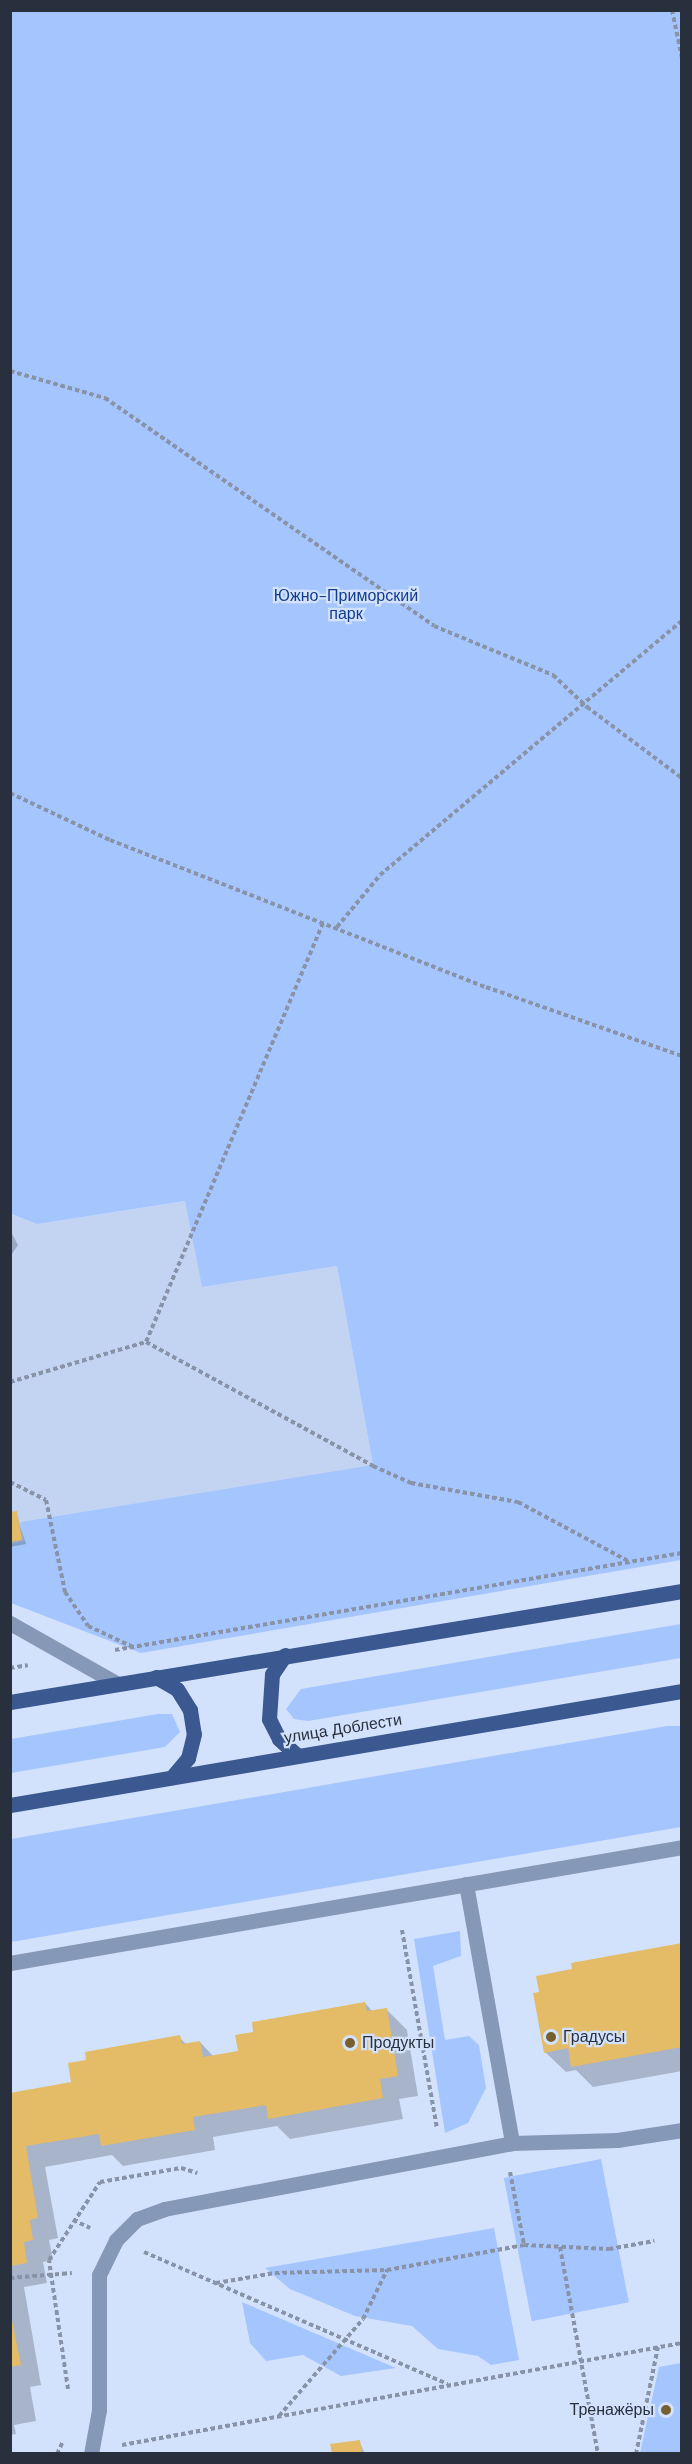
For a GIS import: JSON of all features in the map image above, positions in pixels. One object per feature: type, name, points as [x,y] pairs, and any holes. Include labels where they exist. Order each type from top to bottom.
[{"type":"main road","points":[[10,1702],[681,1590]]},
{"type":"main road","points":[[285,1655],[272,1674],[269,1719],[279,1740],[297,1755]]},
{"type":"main road","points":[[156,1677],[177,1689],[190,1710],[194,1734],[188,1758],[172,1776]]},
{"type":"main road","name":"улица Доблести","points":[[10,1805],[681,1691]]},
{"type":"street","points":[[10,1623],[78,1657],[116,1683]]},
{"type":"street","points":[[10,1963],[681,1847]]},
{"type":"street","points":[[466,1884],[512,2143]]},
{"type":"street","points":[[91,2454],[99,2410],[99,2275],[123,2233],[137,2219],[164,2209],[512,2143],[617,2140],[681,2130]]},
{"type":"path","points":[[672,10],[681,58]]},
{"type":"path","points":[[10,371],[105,398],[435,626],[553,675],[583,704],[681,778]]},
{"type":"path","points":[[337,927],[380,875],[681,621]]},
{"type":"path","points":[[10,793],[110,840],[323,923],[681,1056]]},
{"type":"path","points":[[147,1342],[323,923]]},
{"type":"path","points":[[10,1382],[147,1342],[373,1466],[411,1483],[518,1502],[630,1562]]},
{"type":"path","points":[[10,1482],[46,1500],[65,1592],[88,1626],[134,1647]]},
{"type":"path","points":[[10,1668],[681,1553]]},
{"type":"path","points":[[402,1930],[441,2156]]},
{"type":"path","points":[[509,2166],[524,2245]]},
{"type":"path","points":[[216,2283],[274,2273],[387,2270],[524,2245],[609,2249],[654,2241]]},
{"type":"path","points":[[560,2247],[598,2454]]},
{"type":"path","points":[[135,2248],[448,2384]]},
{"type":"path","points":[[278,2416],[363,2319],[387,2270]]},
{"type":"path","points":[[10,2278],[47,2271],[99,2275]]},
{"type":"path","points":[[127,2445],[448,2384],[681,2343]]},
{"type":"path","points":[[636,2454],[658,2347]]},
{"type":"shaded area","points":[[186,1201],[202,1287],[337,1266],[373,1466],[20,1522],[24,1542],[11,1544],[10,1214],[37,1224]]},
{"type":"green space","name":"Южно-Приморский парк","points":[[11,10],[681,11],[681,1560],[141,1653],[11,1603],[11,1544],[24,1541],[20,1522],[373,1465],[337,1266],[202,1287],[185,1201],[37,1224],[11,1214]]},
{"type":"green space","points":[[681,1624],[681,1658],[308,1721],[294,1719],[286,1709],[301,1689]]},
{"type":"green space","points":[[158,1714],[172,1714],[180,1732],[165,1747],[11,1773],[11,1739]]},
{"type":"green space","points":[[667,1726],[681,1726],[681,1827],[11,1942],[11,1839]]},
{"type":"green space","points":[[460,1931],[461,1956],[433,1966],[445,2040],[469,2036],[479,2045],[486,2088],[468,2123],[445,2133],[414,1939]]},
{"type":"green space","points":[[601,2159],[629,2302],[532,2321],[504,2178]]},
{"type":"green space","points":[[494,2228],[519,2360],[491,2365],[478,2356],[438,2349],[412,2326],[355,2316],[290,2289],[265,2268]]},
{"type":"green space","points":[[242,2302],[396,2368],[341,2376],[303,2355],[266,2361],[250,2343]]},
{"type":"green space","name":"Тренажёры","points":[[681,2363],[681,2453],[640,2453],[659,2367]]},
{"type":"building","points":[[17,1511],[22,1540],[10,1542],[10,1512]]},
{"type":"building","points":[[682,1943],[682,2047],[571,2067],[568,2048],[544,2053],[533,1993],[539,1992],[536,1976],[572,1969],[571,1963]]},
{"type":"building","points":[[365,2002],[367,2011],[387,2008],[398,2076],[380,2079],[383,2098],[268,2119],[266,2105],[193,2117],[195,2130],[101,2146],[99,2134],[26,2146],[38,2218],[30,2220],[33,2240],[24,2242],[27,2263],[10,2266],[10,2093],[71,2082],[68,2063],[86,2060],[85,2052],[180,2035],[182,2044],[200,2041],[203,2057],[238,2051],[235,2035],[253,2032],[252,2022]]},
{"type":"building","points":[[10,2311],[21,2365],[10,2367]]},
{"type":"building","points":[[360,2440],[362,2454],[332,2454],[330,2444]]},
{"type":"place","name":"Градусы","points":[[551,2037]]},
{"type":"place","name":"Продукты","points":[[350,2043]]},
{"type":"place","name":"Тренажёры","points":[[666,2410]]}]
